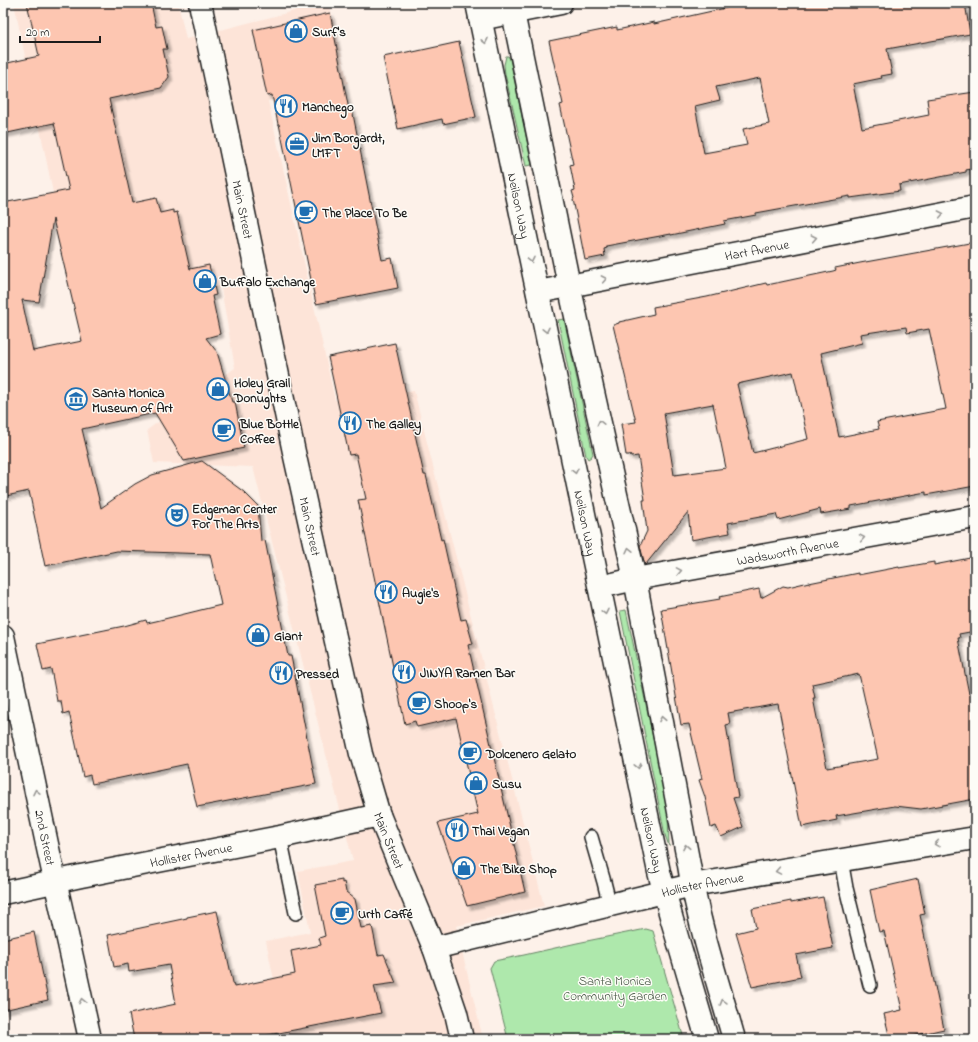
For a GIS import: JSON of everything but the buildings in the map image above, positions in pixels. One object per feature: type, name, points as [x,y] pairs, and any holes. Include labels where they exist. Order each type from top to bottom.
[{"type":"street","name":"Main Street","points":[[200,3],[294,452],[361,754],[380,815],[434,948],[456,1013],[462,1039]]},
{"type":"street","points":[[479,11],[561,3]]},
{"type":"street","points":[[512,8],[569,285],[635,579],[692,885],[699,917],[734,1039]]},
{"type":"street","name":"Neilson Way","points":[[479,11],[659,872],[707,1039]]},
{"type":"street","name":"Hart Avenue","points":[[538,292],[975,207]]},
{"type":"street","name":"Wadsworth Avenue","points":[[600,586],[975,517]]},
{"type":"street","name":"2nd Street","points":[[3,636],[90,1039]]},
{"type":"street","name":"Hollister Avenue","points":[[3,893],[280,837],[380,815]]},
{"type":"street","name":"Hollister Avenue","points":[[434,948],[692,885],[975,838]]},
{"type":"lane","points":[[280,837],[296,913]]},
{"type":"lane","points":[[591,837],[610,906]]},
{"type":"lane","points":[[841,860],[846,888],[870,984]]},
{"type":"shaded area","points":[[14,3],[178,3],[186,39],[329,3],[348,83],[268,101],[335,400],[414,391],[544,906],[456,926],[483,1039],[286,1039],[266,941],[310,932],[298,871],[353,861],[253,467],[154,463],[147,430],[235,368],[221,288],[78,314]]},
{"type":"green space","points":[[506,56],[510,59],[532,165],[526,166],[505,74],[504,65]]},
{"type":"green space","points":[[564,319],[593,454],[588,459],[586,456],[558,320]]},
{"type":"green space","points":[[626,610],[663,785],[668,814],[669,846],[665,835],[620,611]]},
{"type":"green space","name":"Santa Monica Community Garden","points":[[646,929],[653,931],[684,1039],[508,1039],[490,968],[494,961]]},
{"type":"place","name":"Surf's","points":[[296,31]]},
{"type":"place","name":"Manchego","points":[[286,106]]},
{"type":"place","name":"Jim Borgardt, LMFT","points":[[297,144]]},
{"type":"place","name":"The Place To Be","points":[[306,212]]},
{"type":"place","name":"Buffalo Exchange","points":[[205,281]]},
{"type":"place","name":"Holey Grail Donughts","points":[[218,389]]},
{"type":"place","name":"Santa Monica Museum of Art","points":[[76,399]]},
{"type":"place","name":"The Galley","points":[[350,423]]},
{"type":"place","name":"Blue Bottle Coffee","points":[[224,430]]},
{"type":"place","name":"Edgemar Center For The Arts","points":[[177,515]]},
{"type":"place","name":"Augie's","points":[[386,592]]},
{"type":"place","name":"Giant","points":[[258,635]]},
{"type":"place","name":"JINYA Ramen Bar","points":[[404,672]]},
{"type":"place","name":"Pressed","points":[[281,673]]},
{"type":"place","name":"Shoop's","points":[[419,703]]},
{"type":"place","name":"Dolcenero Gelato","points":[[470,753]]},
{"type":"place","name":"Susu","points":[[476,783]]},
{"type":"place","name":"Thai Vegan","points":[[457,830]]},
{"type":"place","name":"The Bike Shop","points":[[464,868]]},
{"type":"place","name":"Urth Caffé","points":[[342,913]]}]
